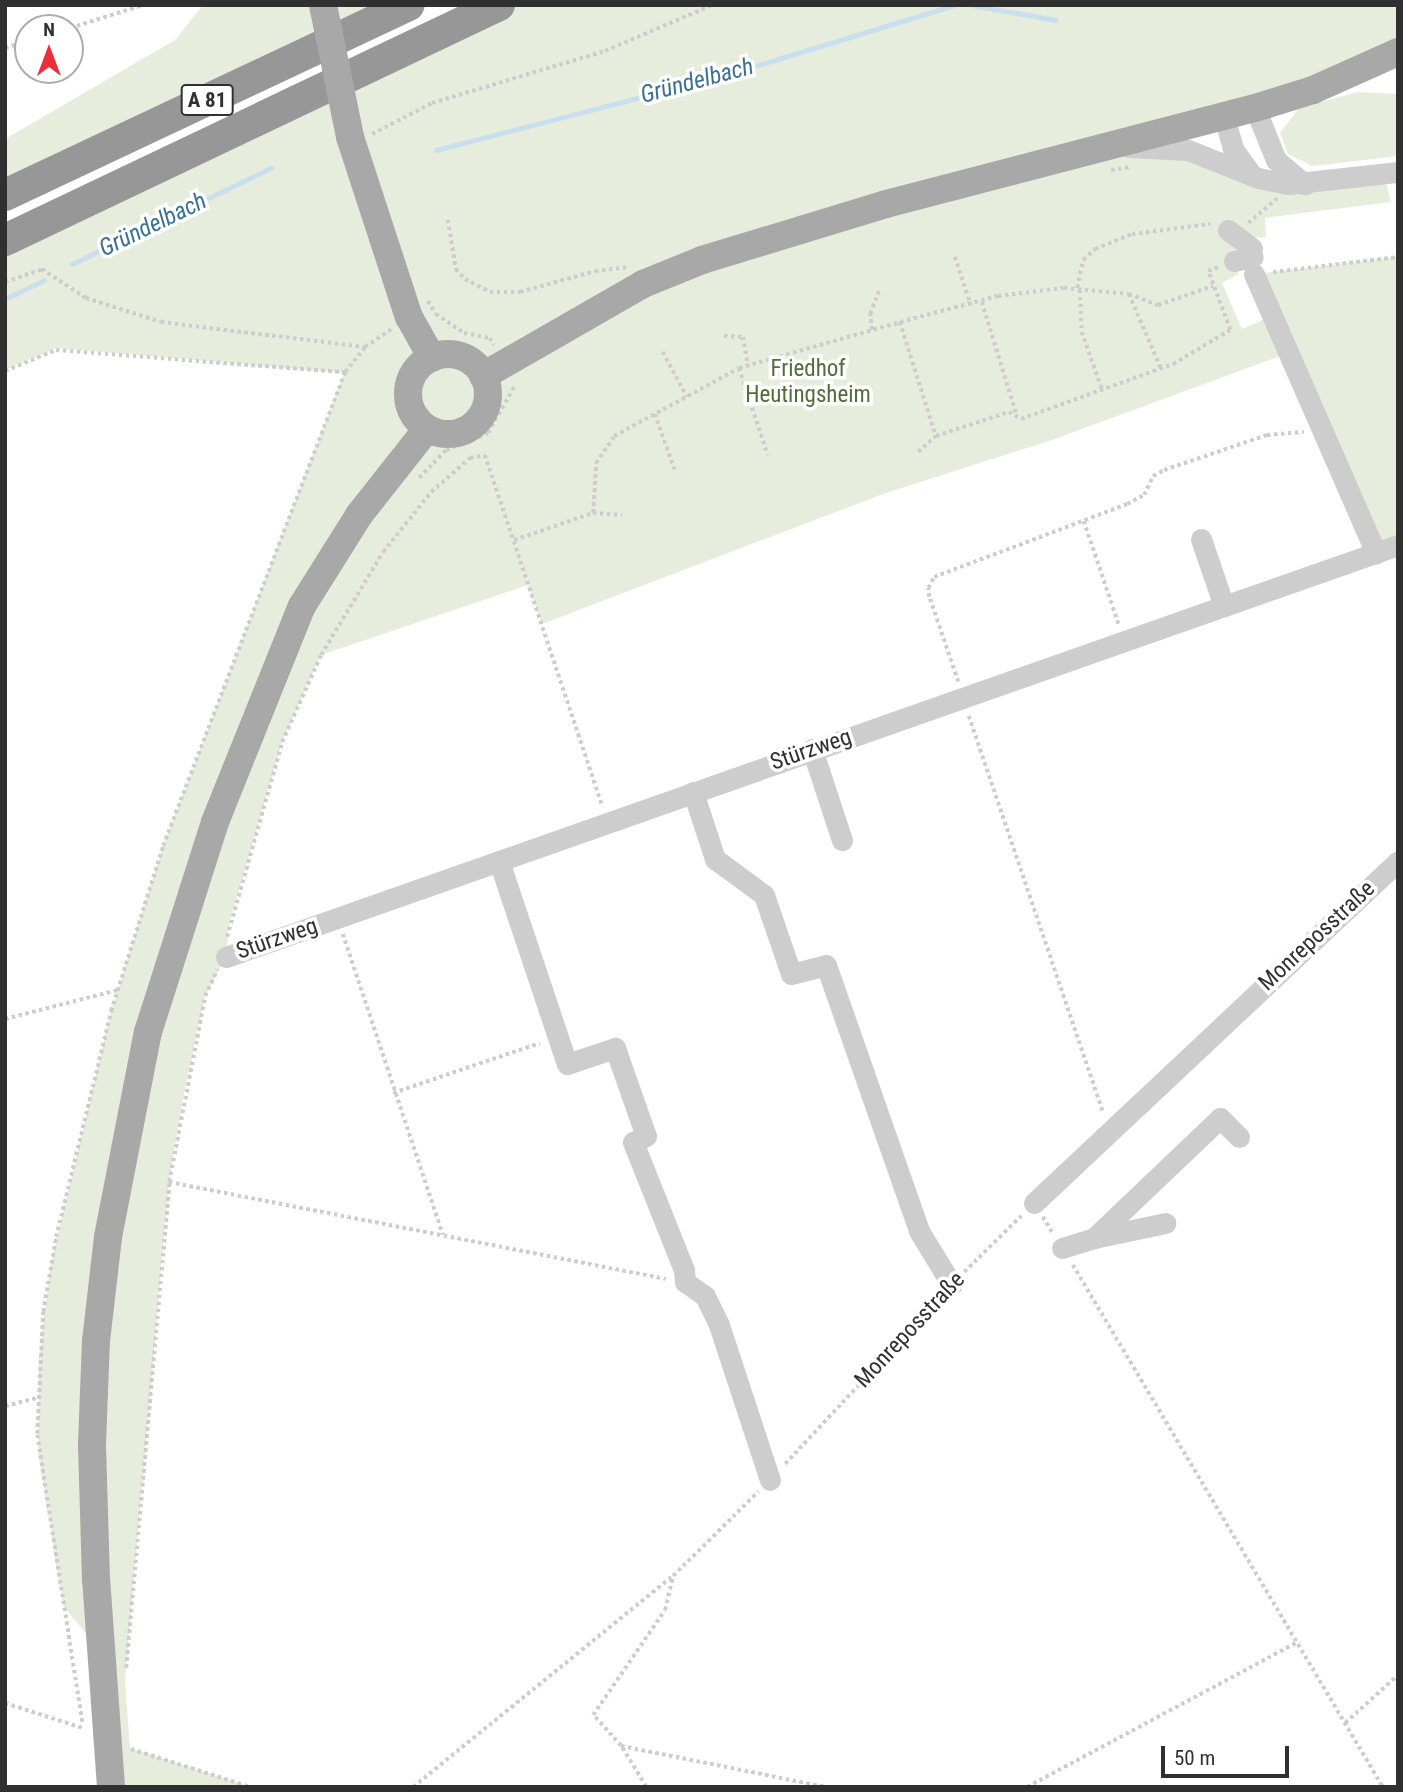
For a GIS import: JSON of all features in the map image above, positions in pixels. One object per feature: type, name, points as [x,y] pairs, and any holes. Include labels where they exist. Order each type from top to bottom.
[{"type":"highway","name":"A 81","points":[[5,195],[409,5]]},
{"type":"highway","name":"A 81","points":[[5,240],[499,5]]},
{"type":"main road","points":[[323,5],[409,317],[432,358]]},
{"type":"main road","points":[[503,374],[467,359],[443,355],[432,358],[421,364],[408,386],[411,410],[427,429],[456,434],[480,418],[487,398],[503,374],[643,284],[788,232],[1098,162],[1224,117],[1313,90],[1398,51]]},
{"type":"main road","points":[[111,1787],[96,1580],[92,1444],[96,1341],[108,1237],[148,1032],[215,822],[302,606],[359,515],[427,429]]},
{"type":"street","points":[[1255,108],[1276,160],[1305,184]]},
{"type":"street","points":[[1224,117],[1233,149],[1253,176]]},
{"type":"street","points":[[1098,162],[1133,147],[1188,150],[1274,183],[1305,184],[1398,172]]},
{"type":"street","points":[[1243,251],[1376,553]]},
{"type":"street","points":[[1201,539],[1224,606]]},
{"type":"street","name":"Stürzweg","points":[[226,957],[1398,545]]},
{"type":"street","points":[[812,749],[842,840]]},
{"type":"street","points":[[693,792],[715,859],[764,895],[791,974],[826,965],[919,1231],[952,1285]]},
{"type":"street","points":[[499,861],[567,1064],[615,1048],[646,1136],[633,1142],[684,1270],[685,1282],[705,1296],[719,1325],[770,1480]]},
{"type":"street","name":"Monreposstraße","points":[[1034,1203],[1108,1128],[1398,862]]},
{"type":"street","points":[[1094,1238],[1220,1118],[1240,1137]]},
{"type":"street","points":[[1062,1248],[1094,1238],[1165,1223]]},
{"type":"path","points":[[84,24],[143,5]]},
{"type":"path","points":[[358,137],[432,103],[605,51],[712,5]]},
{"type":"path","points":[[1098,162],[1144,164]]},
{"type":"path","points":[[1243,251],[1254,216],[1283,195],[1273,193]]},
{"type":"path","points":[[448,219],[456,269],[482,290],[520,292],[595,271],[632,266],[643,284]]},
{"type":"path","points":[[1103,389],[1082,332],[1078,289],[1083,260],[1095,249],[1132,234],[1213,223],[1243,251]]},
{"type":"path","points":[[918,452],[936,436],[1009,412],[1017,416],[1161,368],[1230,330],[1208,271],[1243,251],[1398,257]]},
{"type":"path","points":[[955,257],[971,305]]},
{"type":"path","points":[[5,282],[42,269],[86,298],[161,322],[365,347]]},
{"type":"path","points":[[593,513],[596,463],[602,448],[614,436],[739,368],[998,296],[1078,289],[1129,294],[1158,305],[1213,286]]},
{"type":"path","points":[[872,330],[870,314],[879,291]]},
{"type":"path","points":[[1129,294],[1161,368]]},
{"type":"path","points":[[416,481],[446,450],[488,433],[507,392],[490,338],[455,327],[436,314],[425,295]]},
{"type":"path","points":[[982,302],[1017,416]]},
{"type":"path","points":[[900,322],[936,436]]},
{"type":"path","points":[[724,336],[743,337],[748,366]]},
{"type":"path","points":[[5,371],[56,350],[345,372]]},
{"type":"path","points":[[663,352],[687,397]]},
{"type":"path","points":[[739,368],[768,455]]},
{"type":"path","points":[[656,414],[676,470]]},
{"type":"path","points":[[1108,1128],[929,597],[930,582],[949,569],[1084,521],[1139,498],[1159,472],[1254,439],[1299,431],[1327,439]]},
{"type":"path","points":[[125,1681],[169,1182],[205,996],[226,957],[229,925],[282,742],[321,655],[383,552],[450,471],[470,457],[485,455],[608,822]]},
{"type":"path","points":[[513,540],[593,513],[622,515]]},
{"type":"path","points":[[1084,521],[1124,642]]},
{"type":"path","points":[[338,918],[393,1093],[443,1235]]},
{"type":"path","points":[[5,1018],[118,989]]},
{"type":"path","points":[[393,1093],[558,1037]]},
{"type":"path","points":[[169,1182],[685,1282]]},
{"type":"path","points":[[1034,1203],[1383,1787]]},
{"type":"path","name":"Monreposstraße","points":[[413,1787],[673,1576],[770,1480],[952,1285],[1034,1203]]},
{"type":"path","points":[[5,1406],[37,1398]]},
{"type":"path","points":[[646,1787],[621,1746],[593,1715],[665,1610],[673,1576]]},
{"type":"path","points":[[1027,1787],[1297,1642]]},
{"type":"path","points":[[1345,1723],[1398,1675]]},
{"type":"path","points":[[5,1703],[83,1728]]},
{"type":"path","points":[[129,1735],[130,1748],[251,1787]]},
{"type":"path","points":[[621,1746],[826,1787]]},
{"type":"green space","points":[[203,5],[409,5],[5,195],[5,139],[175,40]]},
{"type":"green space","name":"Friedhof Heutingsheim","points":[[499,5],[1398,5],[1398,51],[1133,147],[1258,178],[1384,174],[1391,202],[1265,218],[1266,237],[1236,239],[1234,261],[1239,274],[1222,283],[1242,329],[1272,316],[1254,274],[1398,257],[1398,545],[1376,553],[1280,356],[1052,440],[883,494],[542,624],[528,585],[321,655],[282,742],[229,925],[226,957],[205,996],[183,1099],[169,1182],[125,1681],[130,1748],[251,1787],[111,1787],[101,1651],[63,1606],[38,1452],[39,1358],[50,1267],[111,1011],[163,846],[344,373],[57,348],[5,370],[5,240]]},
{"type":"green space","points":[[1358,92],[1398,94],[1398,156],[1312,166],[1288,154],[1280,133],[1299,108]]},
{"type":"waterway","name":"Gründelbach","points":[[436,150],[729,74],[955,5]]},
{"type":"waterway","name":"Gründelbach","points":[[971,5],[1056,20]]},
{"type":"waterway","name":"Gründelbach","points":[[72,264],[271,168]]},
{"type":"waterway","name":"Gründelbach","points":[[5,299],[44,280]]}]
